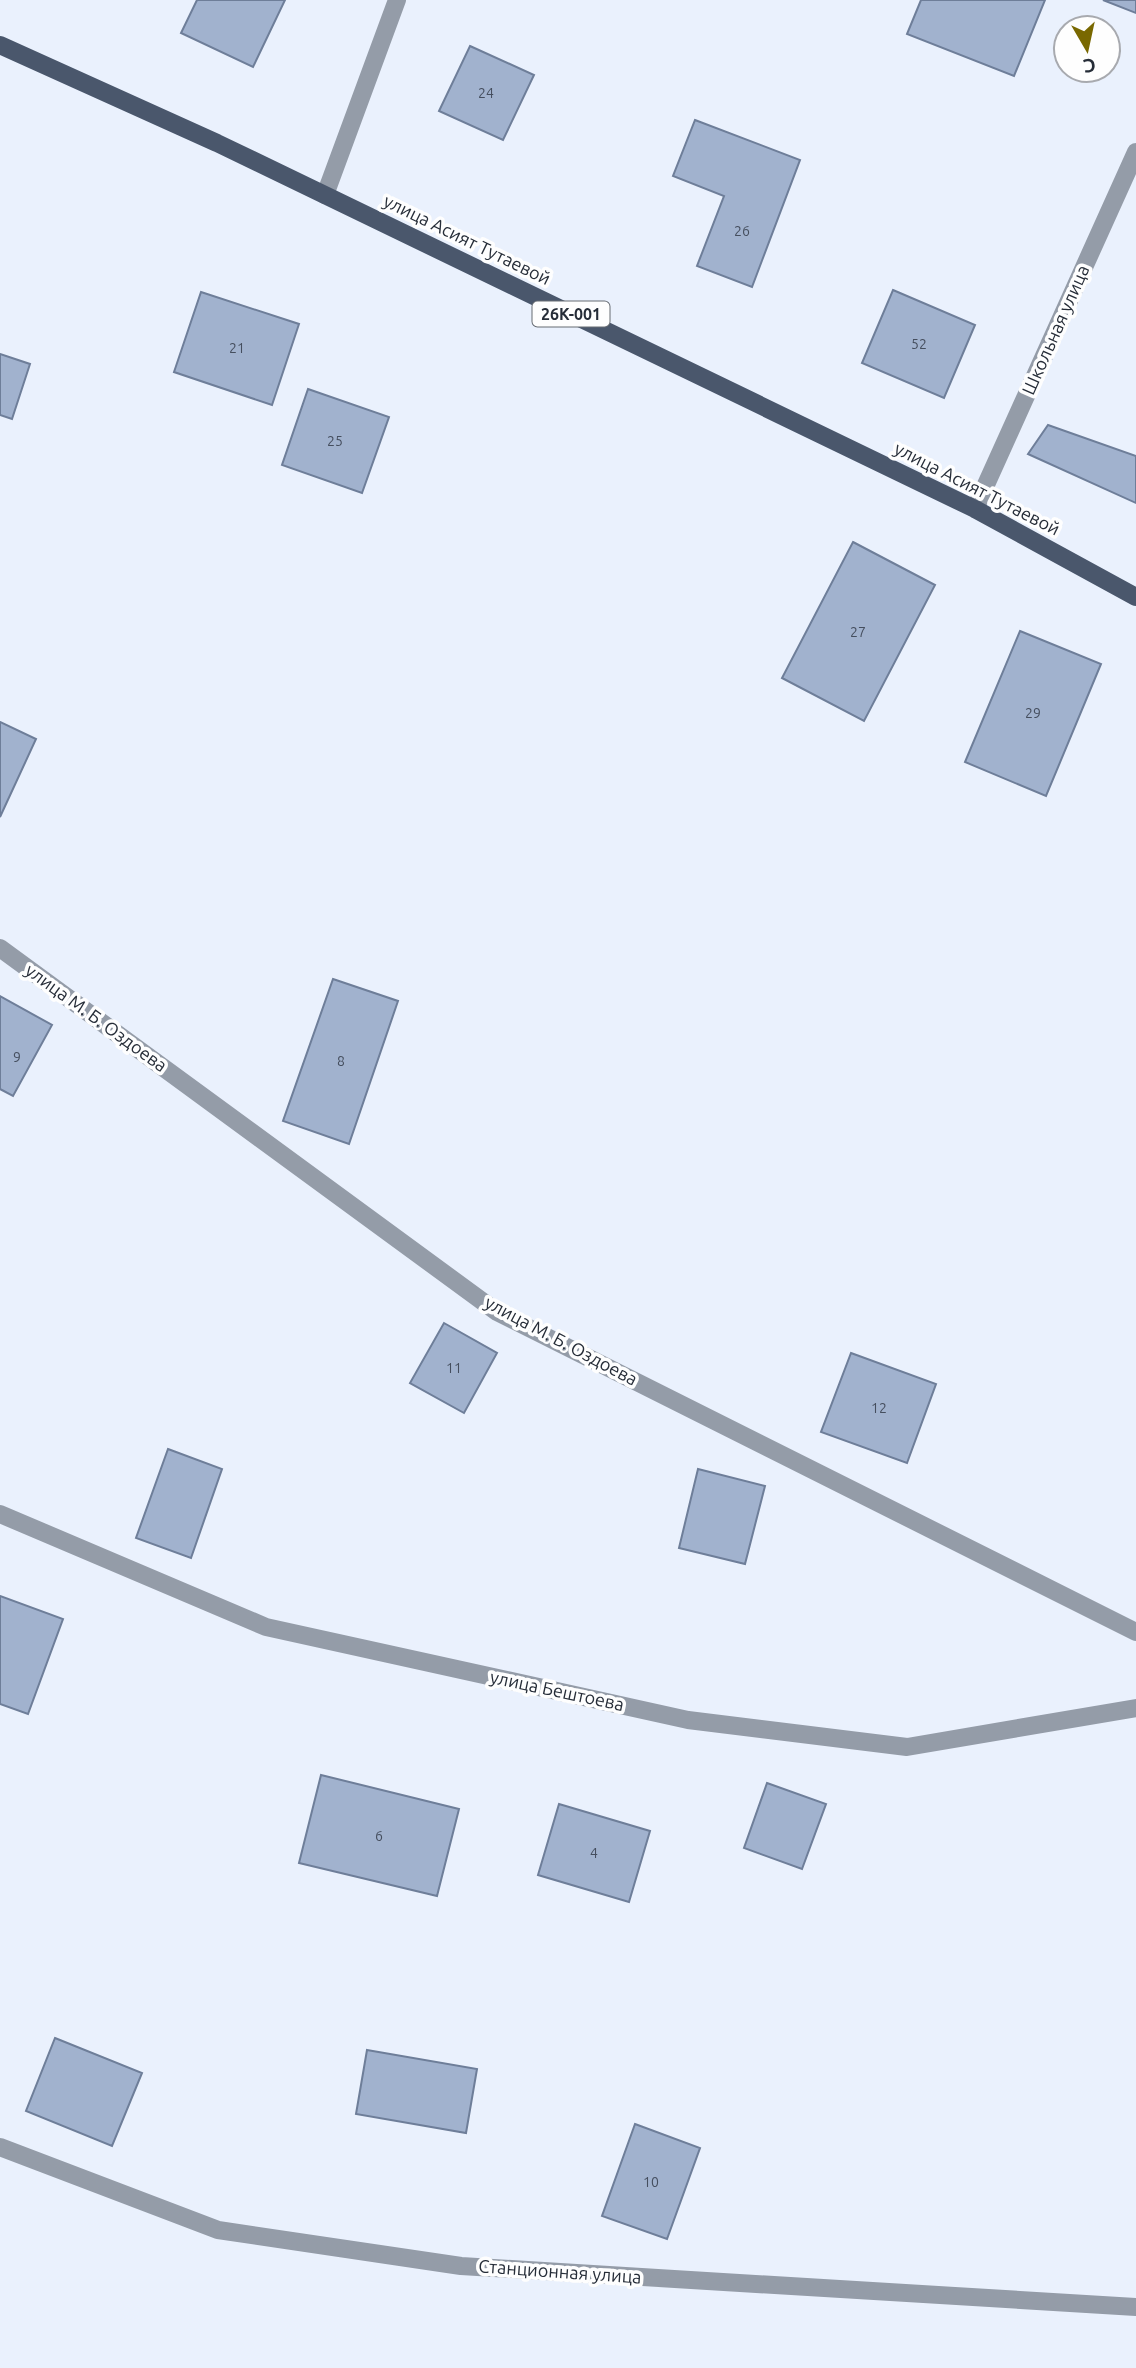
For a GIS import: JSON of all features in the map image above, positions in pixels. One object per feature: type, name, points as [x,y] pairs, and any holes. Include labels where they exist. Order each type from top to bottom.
[{"type":"main road","name":"улица Асият Тутаевой","points":[[0,45],[217,143],[975,509],[1136,597]]},
{"type":"street","points":[[326,195],[397,0]]},
{"type":"street","name":"Школьная улица","points":[[975,509],[1136,152]]},
{"type":"street","name":"улица М. Б. Оздоева","points":[[0,948],[497,1311],[1136,1632]]},
{"type":"street","name":"улица Бештоева","points":[[0,1514],[266,1627],[688,1720],[906,1747],[1136,1708]]},
{"type":"street","name":"Станционная улица","points":[[0,2147],[218,2230],[461,2266],[1136,2307]]},
{"type":"building","points":[[197,0],[285,0],[253,67],[181,33]]},
{"type":"building","points":[[921,0],[1045,0],[1014,76],[907,34]]},
{"type":"building","points":[[1103,0],[1136,0],[1136,13]]},
{"type":"building","points":[[470,46],[534,75],[503,140],[439,111]]},
{"type":"building","points":[[695,120],[800,160],[752,287],[697,266],[724,196],[673,176]]},
{"type":"building","points":[[893,290],[975,325],[944,398],[862,363]]},
{"type":"building","points":[[201,292],[299,324],[272,405],[174,372]]},
{"type":"building","points":[[0,354],[30,364],[12,419],[0,415]]},
{"type":"building","points":[[308,389],[389,417],[362,493],[282,465]]},
{"type":"building","points":[[1048,425],[1136,456],[1136,503],[1028,454]]},
{"type":"building","points":[[853,542],[935,585],[864,721],[782,678]]},
{"type":"building","points":[[1020,631],[1101,664],[1046,796],[965,762]]},
{"type":"building","points":[[0,722],[36,739],[0,817]]},
{"type":"building","points":[[333,979],[398,1001],[349,1144],[283,1121]]},
{"type":"building","points":[[0,996],[52,1025],[13,1096],[0,1089]]},
{"type":"building","points":[[444,1323],[497,1353],[464,1413],[410,1383]]},
{"type":"building","points":[[851,1353],[936,1384],[907,1463],[821,1432]]},
{"type":"building","points":[[168,1449],[222,1469],[191,1558],[136,1538]]},
{"type":"building","points":[[698,1469],[765,1486],[745,1564],[679,1548]]},
{"type":"building","points":[[0,1596],[63,1619],[28,1714],[0,1704]]},
{"type":"building","points":[[321,1775],[459,1809],[437,1896],[299,1863]]},
{"type":"building","points":[[767,1783],[826,1804],[802,1869],[744,1848]]},
{"type":"building","points":[[559,1804],[650,1831],[629,1902],[538,1875]]},
{"type":"building","points":[[55,2038],[142,2073],[112,2146],[26,2111]]},
{"type":"building","points":[[367,2050],[477,2069],[466,2133],[356,2114]]},
{"type":"building","points":[[635,2124],[700,2148],[667,2239],[602,2216]]}]
